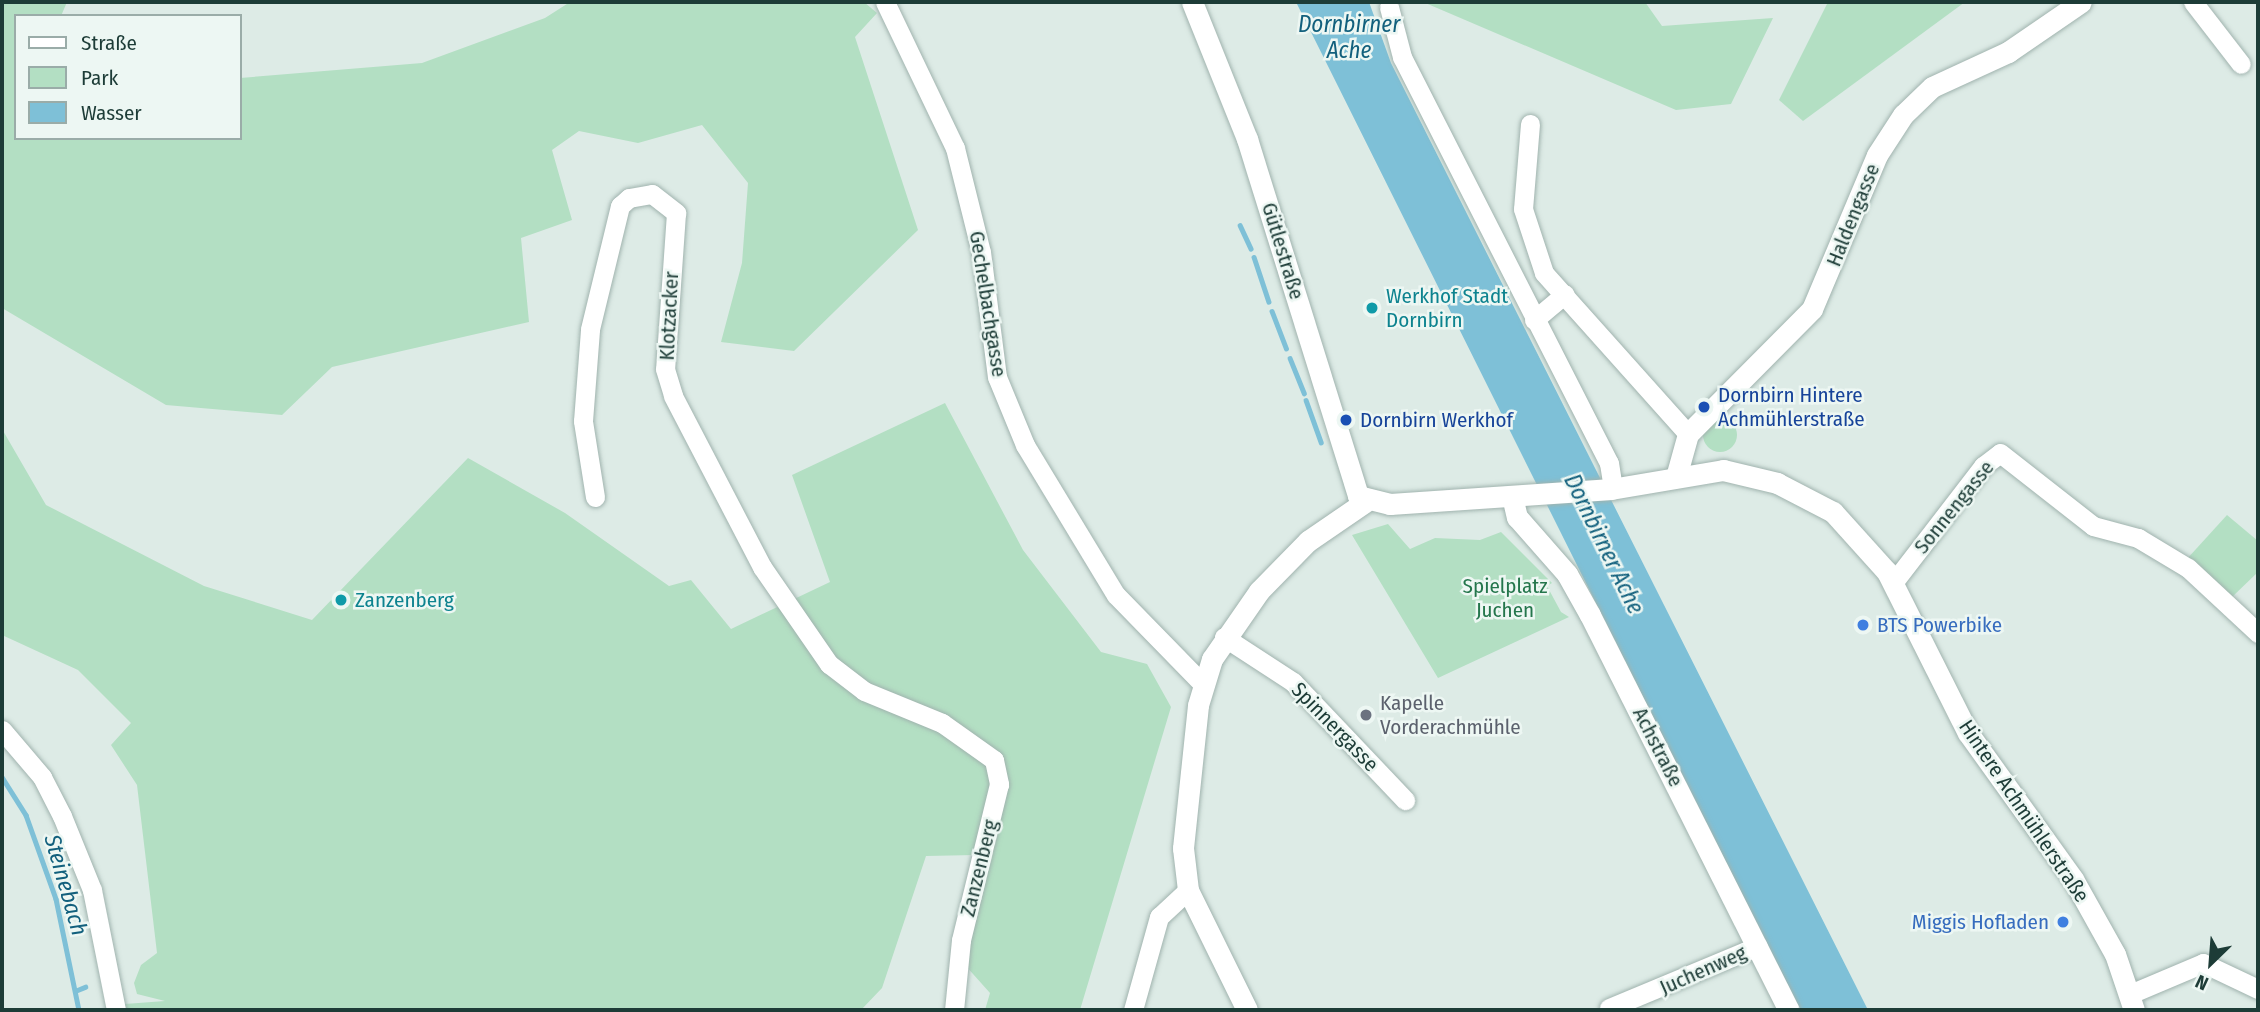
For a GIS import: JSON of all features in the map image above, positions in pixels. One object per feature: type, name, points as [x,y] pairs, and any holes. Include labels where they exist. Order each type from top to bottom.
[{"type":"street","name":"Gechelbachgasse","points":[[885,2],[955,148],[981,252],[998,377],[1025,445],[1115,595],[1203,684]]},
{"type":"street","name":"Gütlestraße","points":[[1192,2],[1282,243],[1346,474],[1365,502]]},
{"type":"street","name":"Haldengasse","points":[[1676,477],[1688,434],[1805,319],[1877,155],[1903,115],[1933,88],[2008,52],[2081,2]]},
{"type":"street","points":[[2193,2],[2241,64]]},
{"type":"street","points":[[1389,8],[1402,57],[1609,463],[1615,489]]},
{"type":"street","points":[[1530,124],[1526,232],[1544,273],[1688,434]]},
{"type":"street","name":"Klotzacker","points":[[595,497],[583,421],[590,329],[620,206],[641,193],[652,194],[676,213],[665,369],[673,396],[762,567],[829,664],[864,691],[967,737]]},
{"type":"street","points":[[1534,320],[1565,294]]},
{"type":"street","name":"Sonnengasse","points":[[1893,583],[1983,466],[2000,453],[2093,526],[2138,538],[2188,568],[2258,633]]},
{"type":"street","name":"Hintere Achmühlerstraße","points":[[1365,502],[1615,489],[1676,477],[1735,471],[1804,495],[1848,524],[1893,583],[1968,733],[2073,879],[2132,1002]]},
{"type":"street","name":"Achstraße","points":[[1522,495],[1517,517],[1567,574],[1590,615],[1789,1010]]},
{"type":"street","points":[[1247,1010],[1188,890],[1183,848],[1203,684],[1224,637],[1290,558],[1365,502]]},
{"type":"street","name":"Spinnergasse","points":[[1224,637],[1293,682],[1405,800]]},
{"type":"street","points":[[2,730],[42,777],[67,828],[92,890],[116,1010]]},
{"type":"street","name":"Zanzenberg","points":[[954,1010],[961,940],[999,784],[994,760],[967,737]]},
{"type":"street","points":[[1133,1010],[1159,917],[1188,890]]},
{"type":"street","name":"Juchenweg","points":[[1609,1008],[1758,946]]},
{"type":"street","points":[[2132,1002],[2203,962],[2258,989]]},
{"type":"green space","points":[[2,2],[67,2],[62,14],[14,14],[14,140],[242,140],[242,78],[422,63],[545,18],[570,2],[864,2],[877,13],[855,37],[918,230],[794,351],[721,342],[742,263],[748,183],[702,125],[638,143],[579,131],[552,150],[572,220],[521,238],[529,322],[332,367],[282,415],[166,405],[2,308]]},
{"type":"green space","points":[[1423,2],[1645,2],[1662,26],[1773,18],[1731,104],[1676,110]]},
{"type":"green space","points":[[1828,2],[1965,2],[1803,121],[1779,100]]},
{"type":"green space","points":[[945,403],[1023,550],[1101,652],[1147,664],[1171,707],[1080,1010],[985,1010],[990,993],[965,965],[975,855],[926,856],[882,988],[861,1010],[126,1010],[125,1004],[165,1001],[137,994],[134,983],[141,965],[157,953],[137,785],[111,745],[131,723],[78,670],[2,635],[2,429],[46,505],[204,586],[312,620],[468,458],[565,513],[669,586],[691,580],[731,629],[830,582],[792,475]]},
{"type":"green space","points":[[1720,418],[1732,423],[1737,435],[1732,447],[1720,452],[1708,447],[1703,435],[1708,423]]},
{"type":"green space","points":[[2227,515],[2258,541],[2258,572],[2231,598],[2186,560]]},
{"type":"green space","name":"Spielplatz Juchen","points":[[1388,524],[1410,549],[1435,538],[1480,540],[1501,532],[1552,583],[1547,586],[1561,612],[1569,617],[1438,678],[1352,535]]},
{"type":"water","name":"Dornbirner Ache","points":[[1296,2],[1369,2],[1391,63],[1868,1010],[1799,1010]]},
{"type":"waterway","points":[[1240,225],[1251,249]]},
{"type":"waterway","points":[[1254,257],[1269,302]]},
{"type":"waterway","points":[[1272,311],[1286,348]]},
{"type":"waterway","points":[[1290,358],[1304,393]]},
{"type":"waterway","points":[[1306,400],[1321,442]]},
{"type":"waterway","name":"Steinebach","points":[[2,777],[26,815],[56,899],[79,1010]]},
{"type":"waterway","points":[[75,991],[85,987]]},
{"type":"place","name":"Werkhof Stadt Dornbirn","points":[[1372,308]]},
{"type":"place","name":"Dornbirn Hintere Achmühlerstraße","points":[[1704,407]]},
{"type":"place","name":"Dornbirn Werkhof","points":[[1346,420]]},
{"type":"place","name":"Zanzenberg","points":[[341,600]]},
{"type":"place","name":"BTS Powerbike","points":[[1863,625]]},
{"type":"place","name":"Kapelle Vorderachmühle","points":[[1366,715]]},
{"type":"place","name":"Miggis Hofladen","points":[[2063,922]]}]
